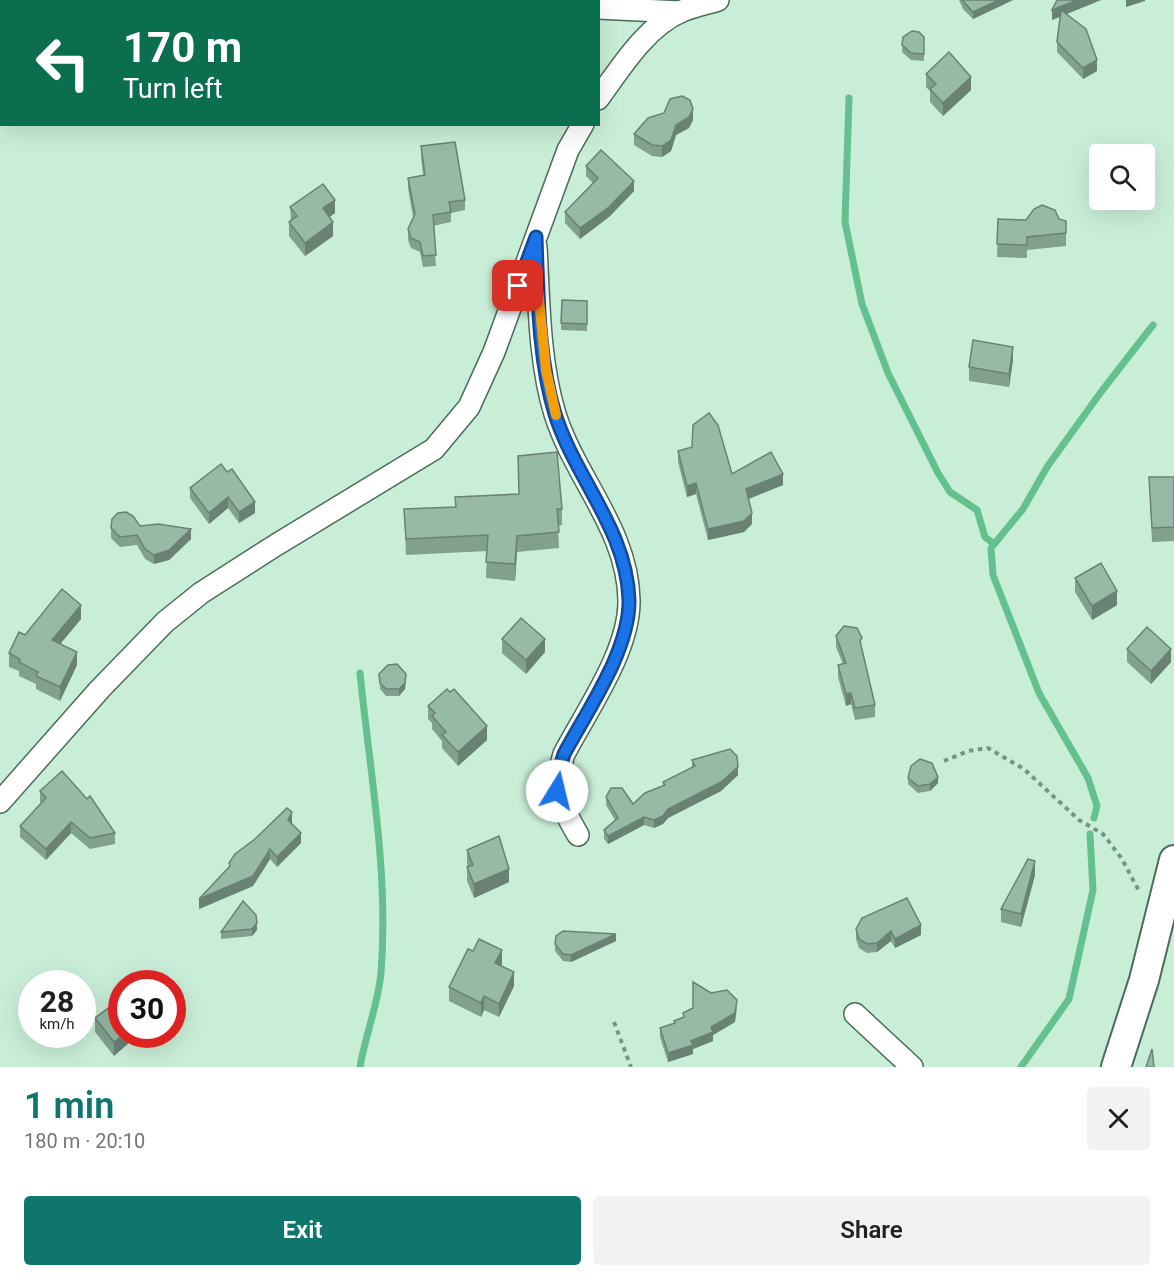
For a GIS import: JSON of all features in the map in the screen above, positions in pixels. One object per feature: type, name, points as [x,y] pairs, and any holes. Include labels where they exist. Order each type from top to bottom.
[{"type":"street","points":[[600,96],[625,62],[655,30],[680,12],[718,0]]},
{"type":"street","points":[[600,8],[680,12]]},
{"type":"street","points":[[0,802],[100,689],[165,622],[201,593],[266,551],[434,449],[469,407],[494,352],[568,150],[582,126]]},
{"type":"street","points":[[536,237],[539,304],[555,414],[571,454],[613,532],[624,567],[629,600],[624,634],[564,754],[558,774],[557,791],[564,811],[578,835]]},
{"type":"street","points":[[1116,1067],[1144,980],[1174,860]]},
{"type":"street","points":[[855,1014],[912,1067]]},
{"type":"path","points":[[944,761],[968,752],[988,748],[1024,768],[1079,820],[1102,834],[1122,859],[1136,889],[1148,897],[1165,897]]},
{"type":"path","points":[[614,1022],[631,1067]]},
{"type":"building","points":[[962,0],[999,0],[973,12]]},
{"type":"building","points":[[1057,0],[1077,0],[1052,10]]},
{"type":"building","points":[[1061,10],[1086,29],[1097,60],[1083,68],[1057,42]]},
{"type":"building","points":[[912,31],[919,32],[924,37],[924,54],[911,53],[902,45],[903,37]]},
{"type":"building","points":[[949,52],[971,77],[943,103],[930,89],[936,84],[926,74]]},
{"type":"building","points":[[682,96],[690,100],[693,109],[689,117],[676,125],[671,140],[662,146],[652,145],[634,134],[648,118],[664,113],[670,99]]},
{"type":"building","points":[[455,142],[465,200],[449,202],[451,212],[433,215],[436,255],[423,256],[420,242],[411,238],[408,229],[415,214],[408,178],[425,175],[421,146]]},
{"type":"building","points":[[601,150],[634,181],[609,207],[580,228],[565,212],[598,178],[586,166]]},
{"type":"building","points":[[323,184],[335,200],[323,208],[333,222],[305,243],[289,222],[297,216],[290,207]]},
{"type":"building","points":[[1042,205],[1055,210],[1059,219],[1066,221],[1066,233],[1027,237],[1027,245],[997,244],[998,219],[1026,220],[1034,209]]},
{"type":"building","points":[[562,300],[587,301],[587,324],[561,323]]},
{"type":"building","points":[[973,340],[1013,347],[1009,374],[969,367]]},
{"type":"building","points":[[709,413],[718,425],[732,474],[771,452],[783,474],[746,489],[752,513],[744,521],[708,529],[696,483],[687,486],[678,451],[692,447],[693,425]]},
{"type":"building","points":[[557,452],[562,509],[557,509],[559,532],[517,536],[515,564],[486,562],[488,535],[406,539],[404,509],[456,507],[455,497],[519,494],[518,456]]},
{"type":"building","points":[[221,464],[227,472],[232,469],[255,502],[239,512],[228,497],[209,513],[190,488]]},
{"type":"building","points":[[1149,477],[1174,477],[1174,527],[1152,528]]},
{"type":"building","points":[[126,512],[133,516],[140,526],[158,524],[191,529],[169,550],[154,555],[145,549],[137,535],[120,537],[111,528],[112,519],[118,513]]},
{"type":"building","points":[[1101,563],[1117,591],[1092,606],[1075,578]]},
{"type":"building","points":[[62,589],[81,605],[52,640],[77,652],[60,687],[36,676],[38,672],[19,662],[20,659],[9,653],[19,632],[25,635]]},
{"type":"building","points":[[521,618],[545,639],[526,660],[502,639]]},
{"type":"building","points":[[844,626],[857,628],[862,638],[860,641],[875,705],[855,708],[851,693],[846,694],[838,665],[846,663],[836,636]]},
{"type":"building","points":[[1147,627],[1171,649],[1151,671],[1127,649]]},
{"type":"building","points":[[397,664],[406,674],[405,683],[399,689],[386,689],[380,683],[379,674],[388,665]]},
{"type":"building","points":[[447,689],[450,692],[454,689],[487,726],[458,752],[442,735],[446,732],[432,716],[435,713],[428,706]]},
{"type":"building","points":[[730,749],[737,756],[738,767],[721,782],[668,809],[663,816],[654,820],[644,817],[608,836],[604,830],[618,818],[606,797],[611,788],[622,788],[633,804],[645,793],[665,785],[663,782],[695,766],[692,760]]},
{"type":"building","points":[[920,759],[932,763],[938,777],[930,784],[918,786],[908,778],[911,766]]},
{"type":"building","points":[[62,771],[87,799],[90,796],[115,833],[90,838],[71,822],[46,849],[20,826],[46,798],[40,791]]},
{"type":"building","points":[[287,808],[292,812],[288,820],[301,833],[277,857],[270,849],[253,876],[199,899],[230,866],[229,863],[235,854],[255,839]]},
{"type":"building","points":[[499,836],[509,869],[474,884],[467,867],[473,865],[467,850]]},
{"type":"building","points":[[1028,859],[1035,861],[1021,914],[1001,909]]},
{"type":"building","points":[[907,898],[921,925],[895,939],[891,931],[877,943],[867,944],[859,939],[856,929],[862,918]]},
{"type":"building","points":[[243,901],[256,915],[257,923],[252,929],[221,932]]},
{"type":"building","points":[[563,931],[616,934],[571,955],[563,954],[555,944],[556,936]]},
{"type":"building","points":[[479,939],[502,950],[495,963],[514,972],[499,1004],[484,996],[481,1003],[449,987],[468,949],[473,951]]},
{"type":"building","points":[[693,982],[711,993],[727,990],[737,1000],[735,1013],[711,1027],[713,1032],[691,1041],[693,1045],[668,1053],[660,1028],[675,1023],[674,1021],[684,1017],[683,1013],[693,1008]]},
{"type":"building","points":[[108,1008],[108,1034],[96,1019]]},
{"type":"building","points":[[1152,1049],[1154,1067],[1146,1067]]},
{"type":"waterway","points":[[849,98],[845,222],[862,304],[888,373],[938,473],[950,492],[977,510],[985,537],[993,543]]},
{"type":"waterway","points":[[1094,818],[1097,806],[1088,778],[1039,693],[993,575],[991,548],[1023,509],[1047,467],[1153,325]]},
{"type":"waterway","points":[[360,673],[381,860],[383,935],[379,985],[360,1067]]},
{"type":"waterway","points":[[1021,1067],[1069,999],[1093,890],[1090,834]]},
{"type":"slow traffic","points":[[538,289],[546,370],[556,415]]},
{"type":"route","points":[[518,286],[536,237],[539,304],[546,370],[555,414],[571,454],[613,532],[624,567],[629,600],[624,634],[600,687],[564,754],[558,774],[557,791]]}]
